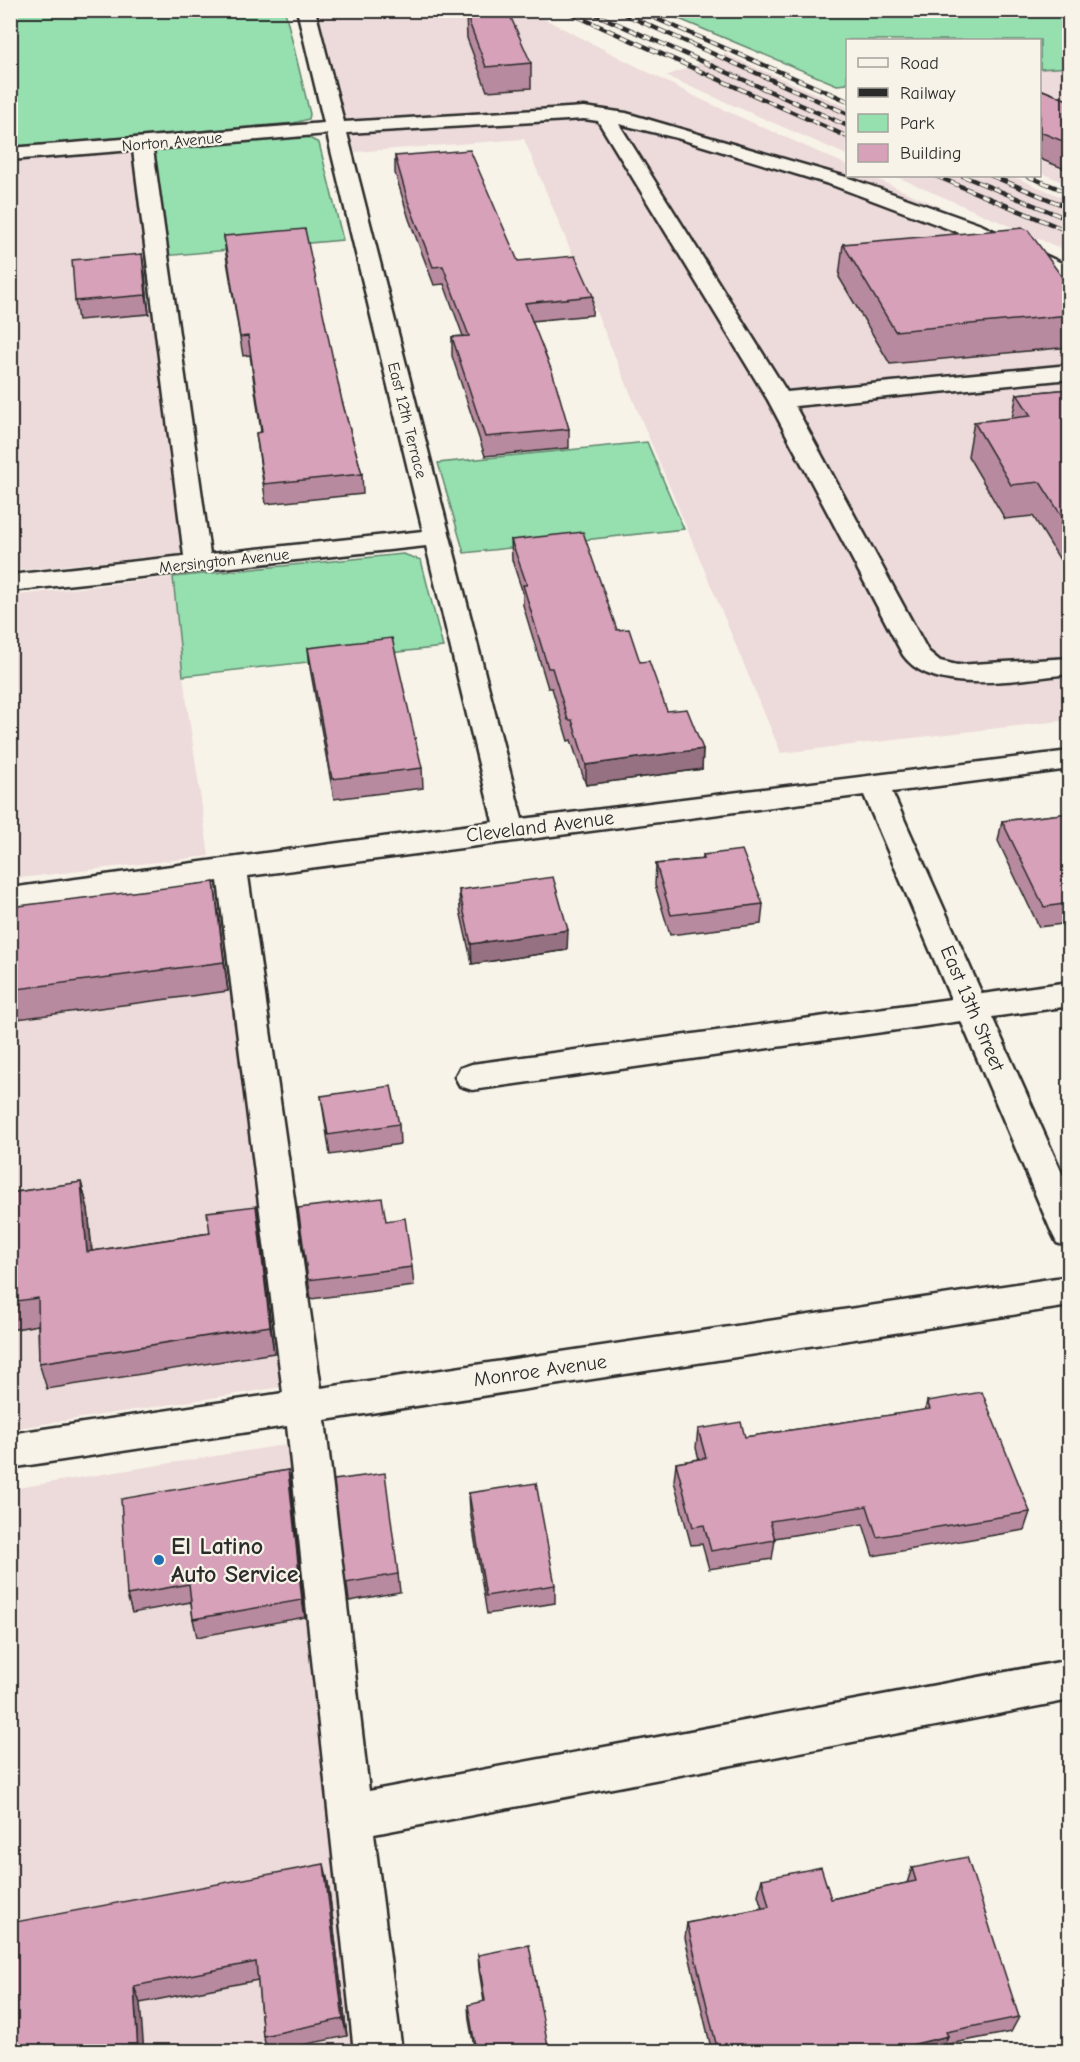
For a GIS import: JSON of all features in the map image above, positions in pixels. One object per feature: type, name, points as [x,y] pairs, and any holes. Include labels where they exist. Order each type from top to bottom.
[{"type":"street","name":"East 12th Terrace","points":[[306,10],[510,830]]},
{"type":"street","name":"Norton Avenue","points":[[10,154],[334,128],[584,112],[604,115],[752,153],[838,181],[973,230],[1070,275]]},
{"type":"street","points":[[604,115],[780,400],[917,655],[930,667],[957,674],[1070,666]]},
{"type":"street","points":[[142,143],[198,563]]},
{"type":"street","points":[[780,400],[1070,372]]},
{"type":"street","name":"Mersington Avenue","points":[[10,583],[438,537]]},
{"type":"street","name":"Cleveland Avenue","points":[[10,899],[510,830],[1070,760]]},
{"type":"street","name":"East 13th Street","points":[[874,784],[1070,1233]]},
{"type":"street","points":[[232,869],[304,1405],[378,2052]]},
{"type":"street","points":[[472,1077],[1070,994]]},
{"type":"street","name":"Monroe Avenue","points":[[10,1451],[1070,1291]]},
{"type":"street","points":[[350,1816],[1070,1680]]},
{"type":"shaded area","points":[[318,11],[529,11],[702,100],[846,165],[846,177],[872,177],[1069,264],[1069,720],[781,753],[524,139],[355,152]]},
{"type":"shaded area","points":[[725,54],[846,107],[846,155],[666,76]]},
{"type":"shaded area","points":[[1069,67],[1069,185],[1041,172],[1041,69]]},
{"type":"shaded area","points":[[137,152],[186,553],[11,571],[11,161]]},
{"type":"shaded area","points":[[897,177],[1014,177],[1069,200],[1069,252]]},
{"type":"shaded area","points":[[173,577],[183,676],[209,856],[11,879],[10,596]]},
{"type":"shaded area","points":[[224,892],[288,1386],[11,1429],[11,919]]},
{"type":"shaded area","points":[[296,1443],[363,2051],[11,2052],[11,1489]]},
{"type":"green space","points":[[11,10],[285,11],[310,114],[309,119],[294,123],[11,147]]},
{"type":"green space","points":[[660,11],[1069,11],[1069,67],[1041,69],[1041,39],[846,39],[846,84],[837,85]]},
{"type":"green space","points":[[307,137],[319,143],[343,240],[163,256],[150,150]]},
{"type":"green space","points":[[647,442],[684,529],[464,553],[438,463]]},
{"type":"green space","points":[[403,554],[421,560],[443,647],[183,676],[173,577]]},
{"type":"building","points":[[508,11],[531,63],[486,67],[466,14]]},
{"type":"building","points":[[1041,89],[1070,101],[1070,144],[1041,132]]},
{"type":"building","points":[[470,150],[518,261],[575,256],[593,296],[525,303],[553,374],[569,429],[485,437],[452,337],[469,336],[443,266],[433,267],[408,201],[395,156]]},
{"type":"building","points":[[1023,228],[1028,230],[1070,288],[1070,315],[895,331],[843,244]]},
{"type":"building","points":[[305,229],[342,401],[362,474],[264,484],[256,433],[262,432],[248,336],[240,337],[224,236]]},
{"type":"building","points":[[142,254],[146,295],[75,301],[72,260]]},
{"type":"building","points":[[1070,389],[1070,529],[1040,482],[1011,485],[974,422],[1031,416],[1017,394]]},
{"type":"building","points":[[583,532],[617,630],[629,629],[640,662],[649,661],[667,711],[687,709],[703,749],[586,765],[572,720],[568,720],[552,668],[548,668],[523,585],[527,585],[511,540]]},
{"type":"building","points":[[392,638],[422,768],[332,779],[308,648]]},
{"type":"building","points":[[1070,813],[1070,903],[1044,907],[1002,821]]},
{"type":"building","points":[[742,850],[763,904],[671,915],[656,864],[704,859],[703,855]]},
{"type":"building","points":[[553,877],[568,930],[471,944],[459,890]]},
{"type":"building","points":[[214,882],[224,962],[10,990],[10,907]]},
{"type":"building","points":[[391,1086],[399,1124],[328,1135],[321,1096]]},
{"type":"building","points":[[81,1182],[87,1252],[210,1233],[207,1212],[256,1206],[270,1326],[39,1363],[38,1298],[10,1302],[10,1193]]},
{"type":"building","points":[[382,1198],[386,1221],[405,1218],[412,1267],[308,1280],[298,1208]]},
{"type":"building","points":[[982,1392],[1030,1512],[877,1537],[867,1506],[770,1521],[775,1540],[711,1551],[704,1525],[693,1527],[676,1463],[706,1458],[698,1429],[741,1422],[745,1437],[930,1409],[927,1401]]},
{"type":"building","points":[[288,1470],[302,1600],[193,1619],[189,1584],[127,1595],[121,1499]]},
{"type":"building","points":[[385,1473],[398,1574],[346,1583],[334,1480]]},
{"type":"building","points":[[536,1483],[555,1585],[486,1596],[469,1493]]},
{"type":"building","points":[[967,1857],[1019,2017],[946,2032],[948,2036],[882,2052],[718,2052],[687,1923],[769,1907],[762,1879],[821,1867],[831,1899],[916,1881],[912,1868]]},
{"type":"building","points":[[324,1864],[343,2019],[263,2036],[256,1962],[134,1986],[138,2052],[10,2052],[10,1923]]},
{"type":"building","points":[[529,1945],[549,2052],[476,2052],[468,2005],[485,2001],[478,1955]]},
{"type":"railway","points":[[563,10],[846,136]]},
{"type":"railway","points":[[586,10],[846,125]]},
{"type":"railway","points":[[615,10],[846,113]]},
{"type":"railway","points":[[636,10],[846,100]]},
{"type":"railway","points":[[938,177],[1070,232]]},
{"type":"railway","points":[[965,177],[1070,220]]},
{"type":"railway","points":[[994,177],[1070,208]]},
{"type":"railway","points":[[1030,177],[1070,193]]},
{"type":"place","name":"El Latino Auto Service","points":[[159,1560]]}]
